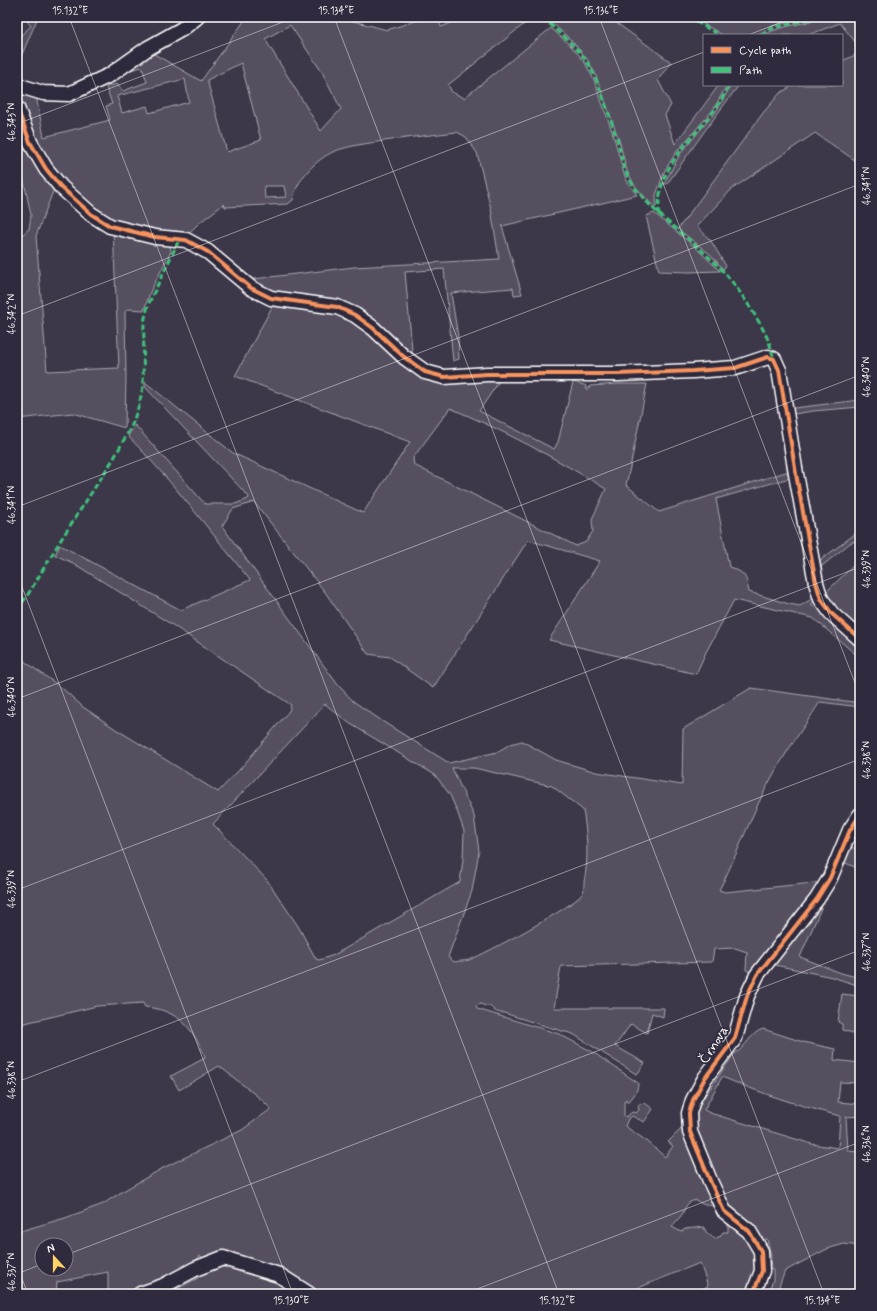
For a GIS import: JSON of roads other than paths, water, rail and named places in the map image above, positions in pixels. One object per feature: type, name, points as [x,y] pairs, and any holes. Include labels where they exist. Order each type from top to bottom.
[{"type":"street","points":[[17,84],[43,93],[69,94],[110,75],[148,48],[182,29],[198,17]]},
{"type":"street","points":[[17,108],[30,142],[46,169],[61,187],[91,214],[110,226],[155,237],[186,240],[208,252],[251,288],[271,298],[321,303],[349,312],[373,328],[404,357],[425,372],[444,377],[487,374],[618,374],[693,372],[735,368],[768,357],[774,359],[779,370],[816,584],[821,599],[832,614],[860,639]]},
{"type":"street","name":"Črnova","points":[[753,1294],[762,1271],[761,1251],[748,1231],[724,1211],[690,1132],[689,1113],[693,1100],[705,1078],[734,1038],[747,996],[757,975],[817,899],[830,878],[850,830],[860,815]]},
{"type":"street","points":[[140,1294],[163,1286],[195,1269],[223,1258],[279,1275],[308,1294]]}]
